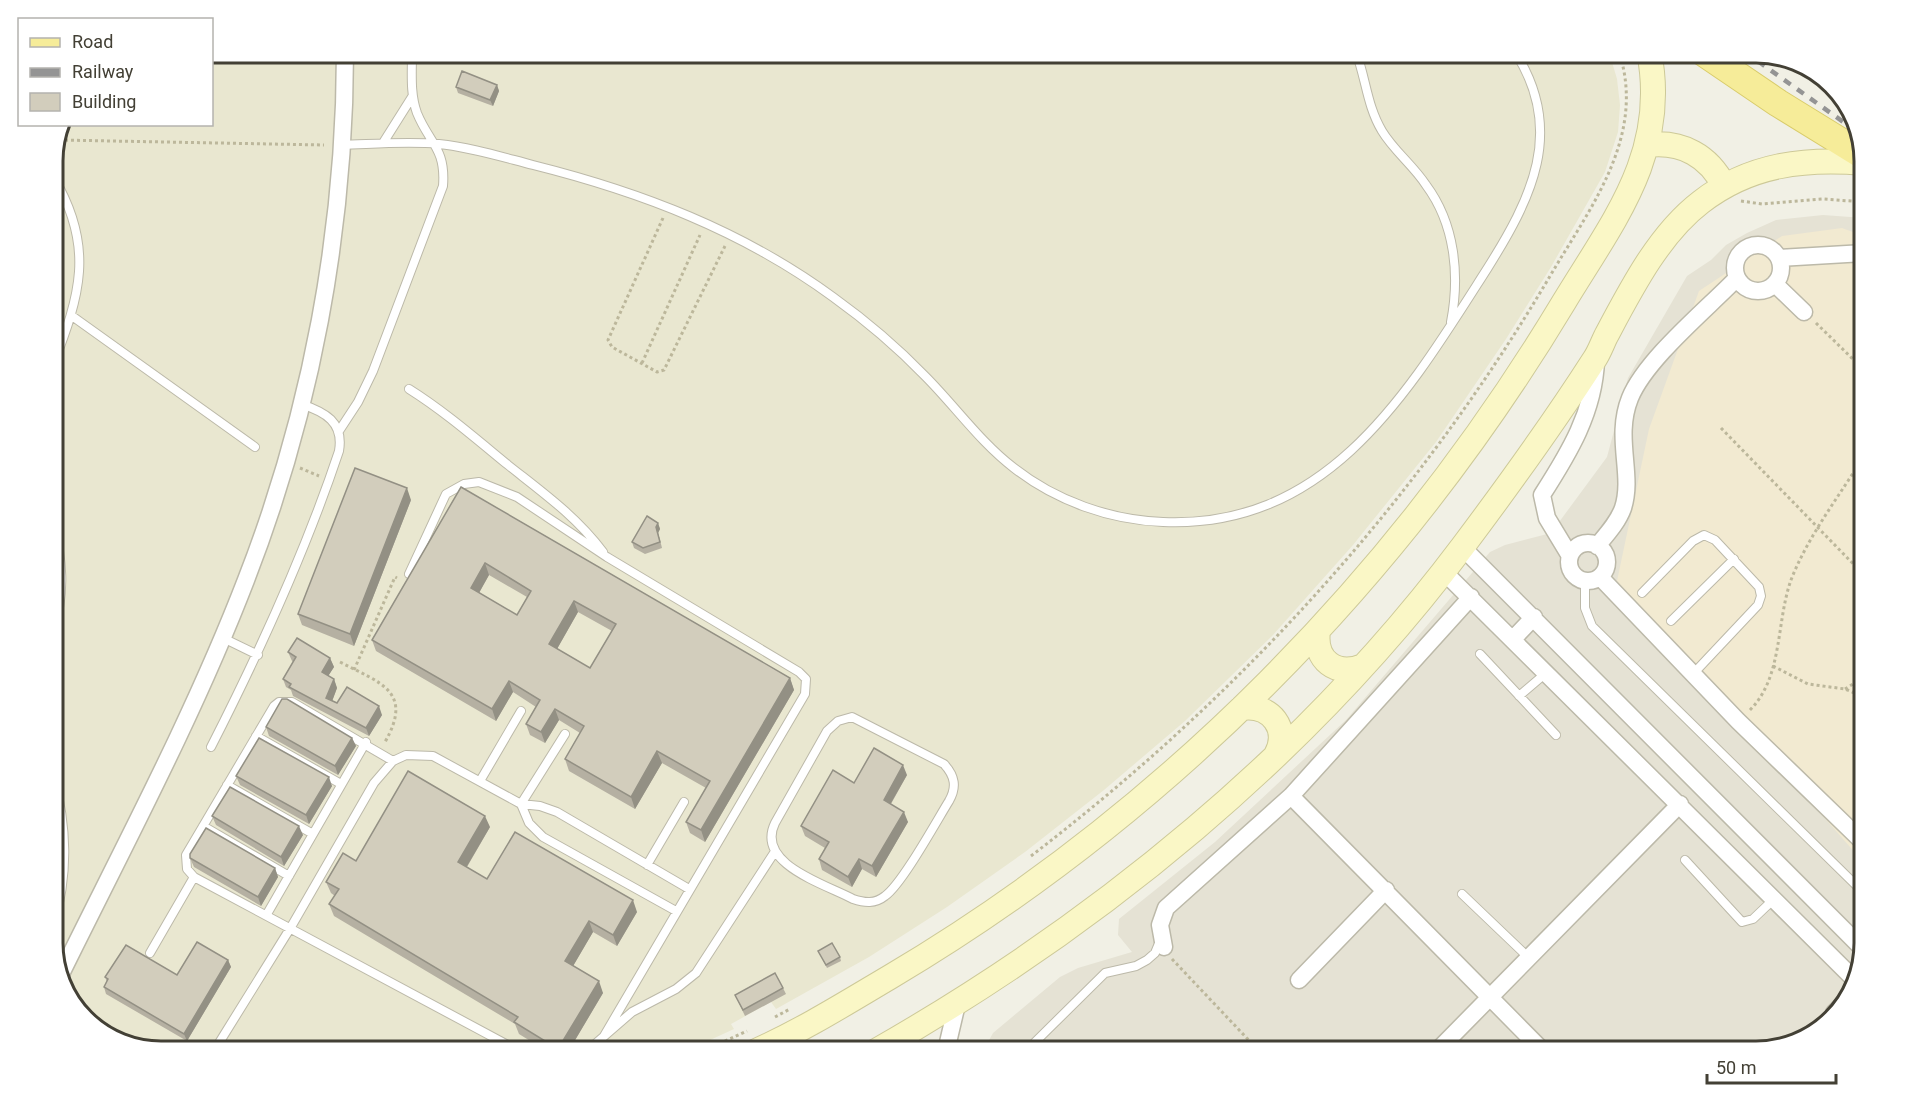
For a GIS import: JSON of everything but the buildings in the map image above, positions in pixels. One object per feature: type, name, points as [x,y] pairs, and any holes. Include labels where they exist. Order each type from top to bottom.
[{"type":"main road","points":[[779,1041],[932,952],[1041,878],[1144,797],[1242,708],[1318,632],[1421,510],[1514,381],[1627,196],[1648,145],[1655,104],[1651,63]]},
{"type":"main road","points":[[1721,63],[1778,104],[1853,150]]},
{"type":"main road","points":[[1648,145],[1669,145],[1689,150],[1714,168],[1725,186]]},
{"type":"main road","points":[[895,1041],[1023,961],[1123,888],[1227,801],[1363,666],[1462,547],[1597,357],[1660,246],[1685,216],[1725,186],[1749,174],[1785,164],[1830,160],[1854,162]]},
{"type":"main road","points":[[1318,632],[1318,650],[1328,664],[1345,670],[1363,666]]},
{"type":"main road","points":[[1242,708],[1261,708],[1276,720],[1281,738],[1275,755]]},
{"type":"street","points":[[66,965],[165,764],[223,638],[268,519],[301,404],[328,273],[342,145],[345,63]]},
{"type":"street","points":[[1762,245],[1775,252],[1779,258],[1781,272],[1775,284],[1766,290],[1755,291],[1744,287],[1737,279],[1735,272],[1737,258],[1748,248],[1762,245]]},
{"type":"street","points":[[1779,258],[1854,254]]},
{"type":"street","points":[[1597,546],[1618,519],[1623,506],[1626,479],[1623,425],[1636,385],[1654,362],[1737,279]]},
{"type":"street","points":[[1775,284],[1804,312]]},
{"type":"street","points":[[1597,357],[1592,393],[1579,433],[1569,455],[1542,495],[1547,519],[1570,556],[1570,569],[1578,579],[1592,579],[1693,674],[1854,833]]},
{"type":"street","points":[[1570,556],[1578,546],[1591,543],[1597,546],[1607,560],[1592,579]]},
{"type":"street","points":[[1462,547],[1854,941]]},
{"type":"street","points":[[1443,571],[1849,974]]},
{"type":"street","points":[[1162,942],[1160,925],[1166,909],[1291,796],[1471,597]]},
{"type":"street","points":[[1513,639],[1534,617]]},
{"type":"street","points":[[1291,796],[1532,1041]]},
{"type":"street","points":[[1447,1041],[1680,804]]},
{"type":"street","points":[[1299,980],[1386,890]]},
{"type":"street","points":[[949,1041],[957,1004]]},
{"type":"lane","points":[[339,431],[358,402],[373,371],[440,196],[444,175],[436,143],[417,114],[412,97],[412,63]]},
{"type":"lane","points":[[1359,63],[1366,96],[1373,114],[1393,147],[1426,184],[1448,229],[1456,277],[1450,326]]},
{"type":"lane","points":[[342,145],[436,143],[620,188],[706,222],[783,264],[833,297],[880,334],[924,375],[988,446],[1014,469],[1044,489],[1076,504],[1109,515],[1144,521],[1179,522],[1237,514],[1282,499],[1313,482],[1341,461],[1402,398],[1507,236],[1535,178],[1540,150],[1539,121],[1534,92],[1522,63]]},
{"type":"lane","points":[[383,143],[412,97]]},
{"type":"lane","points":[[63,194],[80,244],[81,268],[72,316],[63,339]]},
{"type":"lane","points":[[72,316],[255,447]]},
{"type":"lane","points":[[409,389],[454,420],[555,501],[592,537],[607,557]]},
{"type":"lane","points":[[211,747],[258,655],[297,564],[336,459],[340,441],[339,431],[329,416],[301,404]]},
{"type":"lane","points":[[409,574],[441,501],[454,488],[471,482],[492,486],[517,497],[607,557],[799,672],[808,684],[805,694],[604,1036]]},
{"type":"lane","points":[[1642,593],[1697,537],[1710,536],[1759,587],[1761,596],[1758,605],[1693,674]]},
{"type":"lane","points":[[1671,621],[1734,559]]},
{"type":"lane","points":[[1592,579],[1585,608],[1592,626],[1854,883]]},
{"type":"lane","points":[[223,638],[258,655]]},
{"type":"lane","points":[[1480,654],[1556,735]]},
{"type":"lane","points":[[1519,696],[1547,672]]},
{"type":"lane","points":[[393,761],[366,742],[285,700],[274,706],[186,855],[187,868],[195,877],[499,1041]]},
{"type":"lane","points":[[480,781],[521,711]]},
{"type":"lane","points":[[852,717],[860,719],[944,764],[953,778],[955,786],[949,801],[894,886],[878,900],[866,903],[853,899],[786,864],[774,853],[771,846],[771,830],[827,731],[838,721],[852,717]]},
{"type":"lane","points":[[521,804],[565,734]]},
{"type":"lane","points":[[256,736],[341,784]]},
{"type":"lane","points":[[267,914],[366,742]]},
{"type":"lane","points":[[221,1041],[291,927],[374,783],[393,761],[406,755],[433,756],[521,804],[540,806],[557,812],[689,889]]},
{"type":"lane","points":[[227,785],[313,834]]},
{"type":"lane","points":[[647,865],[684,802]]},
{"type":"lane","points":[[521,804],[529,823],[543,837],[676,911]]},
{"type":"lane","points":[[63,818],[66,852],[63,878]]},
{"type":"lane","points":[[203,826],[289,876]]},
{"type":"lane","points":[[599,1041],[632,1012],[676,989],[696,973],[774,853]]},
{"type":"lane","points":[[1685,860],[1742,922],[1753,919],[1774,899]]},
{"type":"lane","points":[[150,953],[195,877]]},
{"type":"lane","points":[[1462,894],[1528,957]]},
{"type":"lane","points":[[1037,1041],[1105,974],[1136,966],[1147,960],[1162,942]]},
{"type":"path","points":[[1030,857],[1162,749],[1266,650],[1345,564],[1438,448],[1526,316],[1612,165],[1628,107],[1622,63]]},
{"type":"path","points":[[65,140],[342,145]]},
{"type":"path","points":[[1725,186],[1737,200],[1746,203],[1769,204],[1806,199],[1854,201]]},
{"type":"path","points":[[668,206],[608,338],[612,347],[657,372],[664,370],[731,234]]},
{"type":"path","points":[[642,363],[706,222]]},
{"type":"path","points":[[1804,312],[1854,360]]},
{"type":"path","points":[[1721,428],[1854,565]]},
{"type":"path","points":[[1738,721],[1759,700],[1773,666],[1792,579],[1819,528],[1854,472]]},
{"type":"path","points":[[354,670],[395,577],[405,582],[409,574]]},
{"type":"path","points":[[340,662],[387,686],[396,704],[395,725],[380,752]]},
{"type":"path","points":[[1773,666],[1808,684],[1845,689],[1854,693]]},
{"type":"path","points":[[1845,689],[1854,683]]},
{"type":"path","points":[[1162,942],[1174,961],[1249,1041]]},
{"type":"path","points":[[765,1022],[796,1006]]},
{"type":"path","points":[[726,1041],[755,1027]]},
{"type":"shaded area","points":[[213,63],[1612,63],[1620,105],[1618,132],[1605,172],[1551,267],[1506,339],[1436,442],[1353,545],[1273,635],[1185,721],[1104,790],[1025,852],[947,907],[869,957],[776,1009],[771,1002],[731,1024],[734,1029],[708,1041],[161,1041],[123,1034],[101,1021],[79,998],[68,975],[63,950],[63,154],[69,126],[213,126]]},
{"type":"shaded area","points":[[1823,215],[1854,217],[1854,943],[1847,981],[1834,1003],[1816,1021],[1794,1034],[1756,1041],[989,1041],[993,1033],[1060,977],[1078,968],[1132,952],[1118,935],[1119,919],[1215,842],[1346,720],[1490,552],[1505,545],[1551,533],[1607,457],[1628,378],[1687,276],[1711,260],[1726,245],[1776,220]]},
{"type":"shaded area","points":[[1842,228],[1854,232],[1854,852],[1617,581],[1649,429],[1699,291],[1782,236]]},
{"type":"railway","points":[[1761,63],[1847,125]]}]
